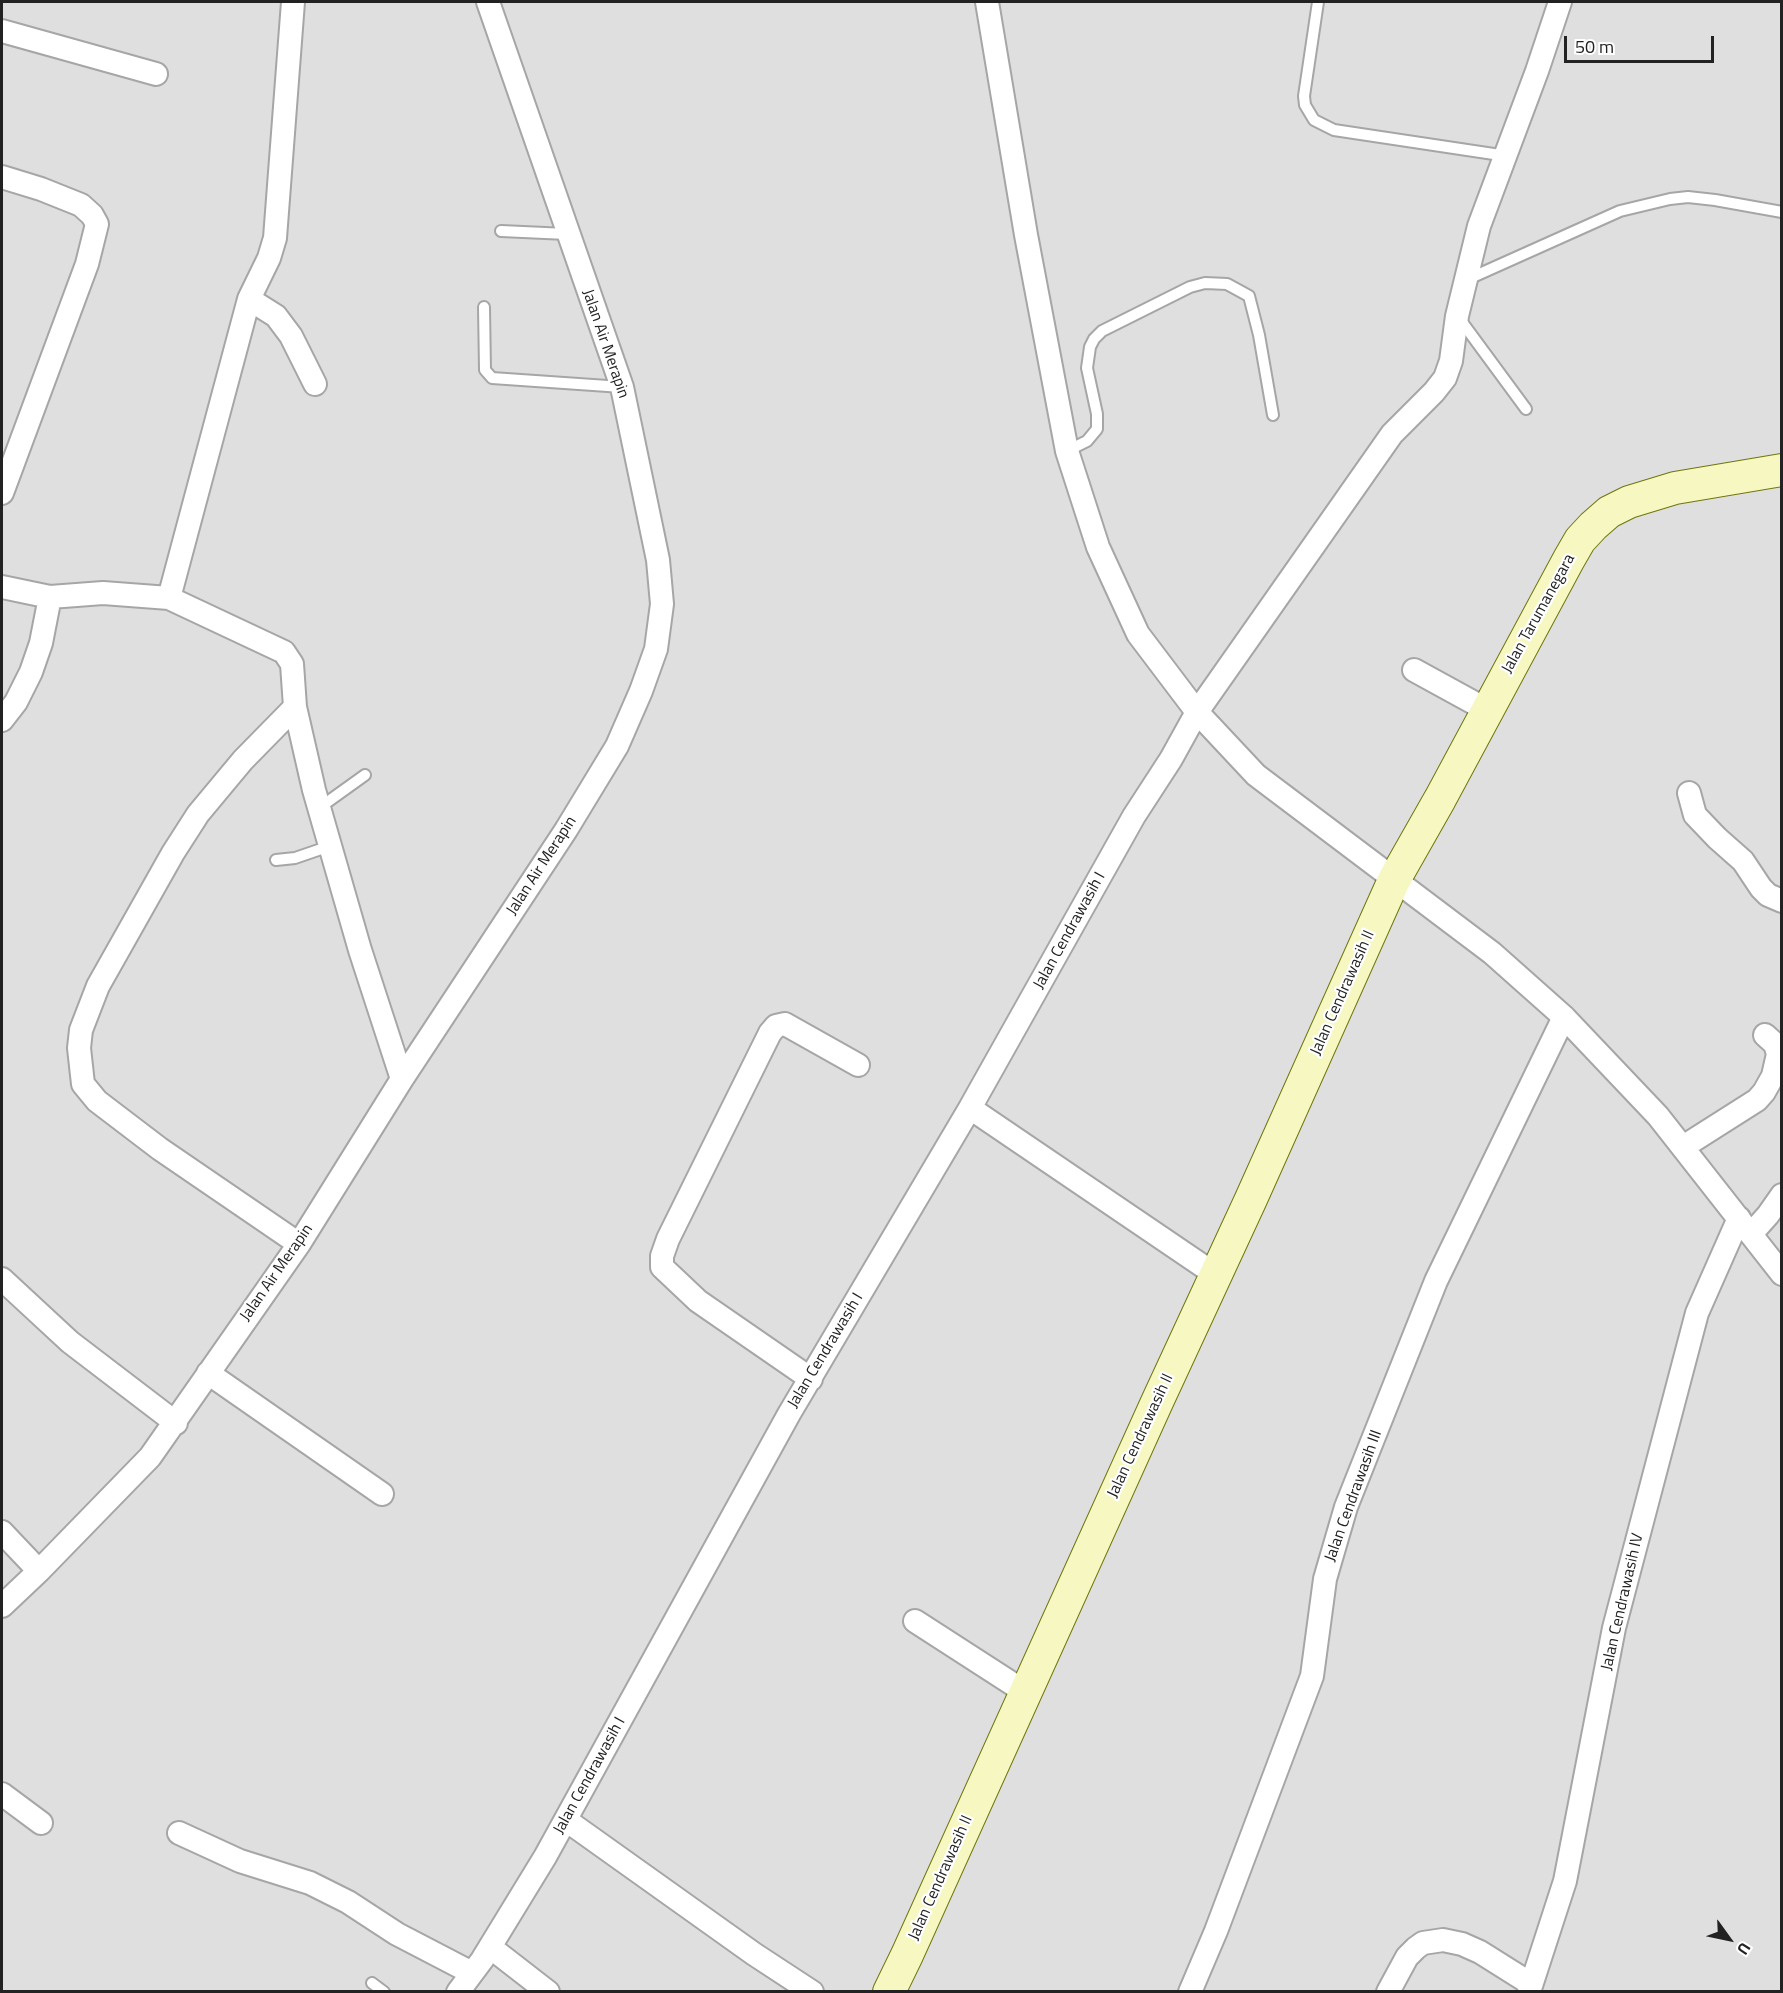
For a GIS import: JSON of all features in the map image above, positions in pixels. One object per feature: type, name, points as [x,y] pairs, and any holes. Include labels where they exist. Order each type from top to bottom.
[{"type":"street","points":[[169,598],[249,299],[269,258],[275,238],[293,2]]},
{"type":"street","name":"Jalan Air Merapin","points":[[2,1606],[150,1458],[299,1244],[402,1079],[566,830],[617,746],[656,649],[662,604],[658,560],[622,387],[488,2]]},
{"type":"street","points":[[987,2],[1026,235],[1067,451],[1098,547],[1138,634],[1197,712],[1256,775],[1492,953],[1564,1017],[1658,1116],[1782,1274]]},
{"type":"street","name":"Jalan Cendrawasih I","points":[[458,1992],[490,1947],[566,1820],[789,1414],[970,1108],[1134,816],[1171,759],[1197,712],[1392,434],[1445,378],[1451,361],[1457,316],[1479,226],[1507,156],[1560,2]]},
{"type":"street","points":[[2,31],[156,74]]},
{"type":"street","points":[[2,177],[81,205],[92,215],[96,224],[87,264],[2,493]]},
{"type":"street","points":[[249,299],[276,316],[291,336],[315,384]]},
{"type":"street","name":"Jalan Tarumanegara","points":[[1394,880],[1580,540],[1609,512],[1629,502],[1657,493],[1782,470]]},
{"type":"street","points":[[2,587],[50,597],[103,593],[169,598],[284,652],[292,664],[295,707],[319,809],[360,950],[402,1079]]},
{"type":"street","points":[[2,720],[16,702],[31,672],[41,644],[50,597]]},
{"type":"street","points":[[1414,670],[1487,710]]},
{"type":"street","points":[[295,707],[243,760],[198,814],[173,853],[98,986],[81,1030],[79,1048],[83,1084],[97,1101],[159,1149],[299,1244]]},
{"type":"street","points":[[1689,794],[1695,815],[1743,861],[1754,879],[1768,895],[1782,901]]},
{"type":"street","name":"Jalan Cendrawasih II","points":[[889,1992],[1394,880]]},
{"type":"street","name":"Jalan Cendrawasih III","points":[[1190,1992],[1216,1931],[1312,1676],[1325,1579],[1346,1507],[1436,1281],[1564,1017]]},
{"type":"street","points":[[811,1379],[698,1301],[662,1267],[662,1256],[688,1198],[770,1033],[776,1026],[785,1024],[858,1065]]},
{"type":"street","points":[[1683,1147],[1757,1100],[1764,1092],[1773,1076],[1778,1054],[1775,1044],[1765,1035]]},
{"type":"street","points":[[970,1108],[1216,1275]]},
{"type":"street","name":"Jalan Cendrawasih IV","points":[[1530,1988],[1565,1881],[1614,1628],[1697,1312],[1745,1226],[1768,1215],[1782,1195]]},
{"type":"street","points":[[2,1280],[70,1342],[176,1423]]},
{"type":"street","points":[[208,1373],[382,1494]]},
{"type":"street","points":[[2,1532],[39,1571]]},
{"type":"street","points":[[915,1621],[1025,1692]]},
{"type":"street","points":[[2,1794],[41,1823]]},
{"type":"street","points":[[566,1820],[754,1954],[812,1992]]},
{"type":"street","points":[[179,1833],[240,1861],[310,1883],[348,1902],[397,1934],[472,1972]]},
{"type":"street","points":[[1388,1992],[1407,1957],[1416,1948],[1423,1943],[1443,1940],[1462,1944],[1480,1952],[1530,1988]]},
{"type":"street","points":[[490,1947],[548,1992]]},
{"type":"lane","points":[[1318,2],[1304,96],[1305,105],[1314,120],[1334,130],[1507,156]]},
{"type":"lane","points":[[1466,280],[1620,211],[1670,199],[1706,199],[1781,210]]},
{"type":"lane","points":[[501,231],[567,234]]},
{"type":"lane","points":[[1067,451],[1087,441],[1096,429],[1097,414],[1087,368],[1090,347],[1094,339],[1102,331],[1190,287],[1205,283],[1227,284],[1249,296],[1259,335],[1273,415]]},
{"type":"lane","points":[[484,307],[485,370],[492,378],[622,387]]},
{"type":"lane","points":[[1457,316],[1526,409]]},
{"type":"lane","points":[[319,809],[365,775]]},
{"type":"lane","points":[[276,860],[295,858],[330,846]]},
{"type":"lane","points":[[372,1983],[384,1992]]},
{"type":"shaded area","points":[[2,2],[1781,2],[1781,1991],[2,1991]]}]
